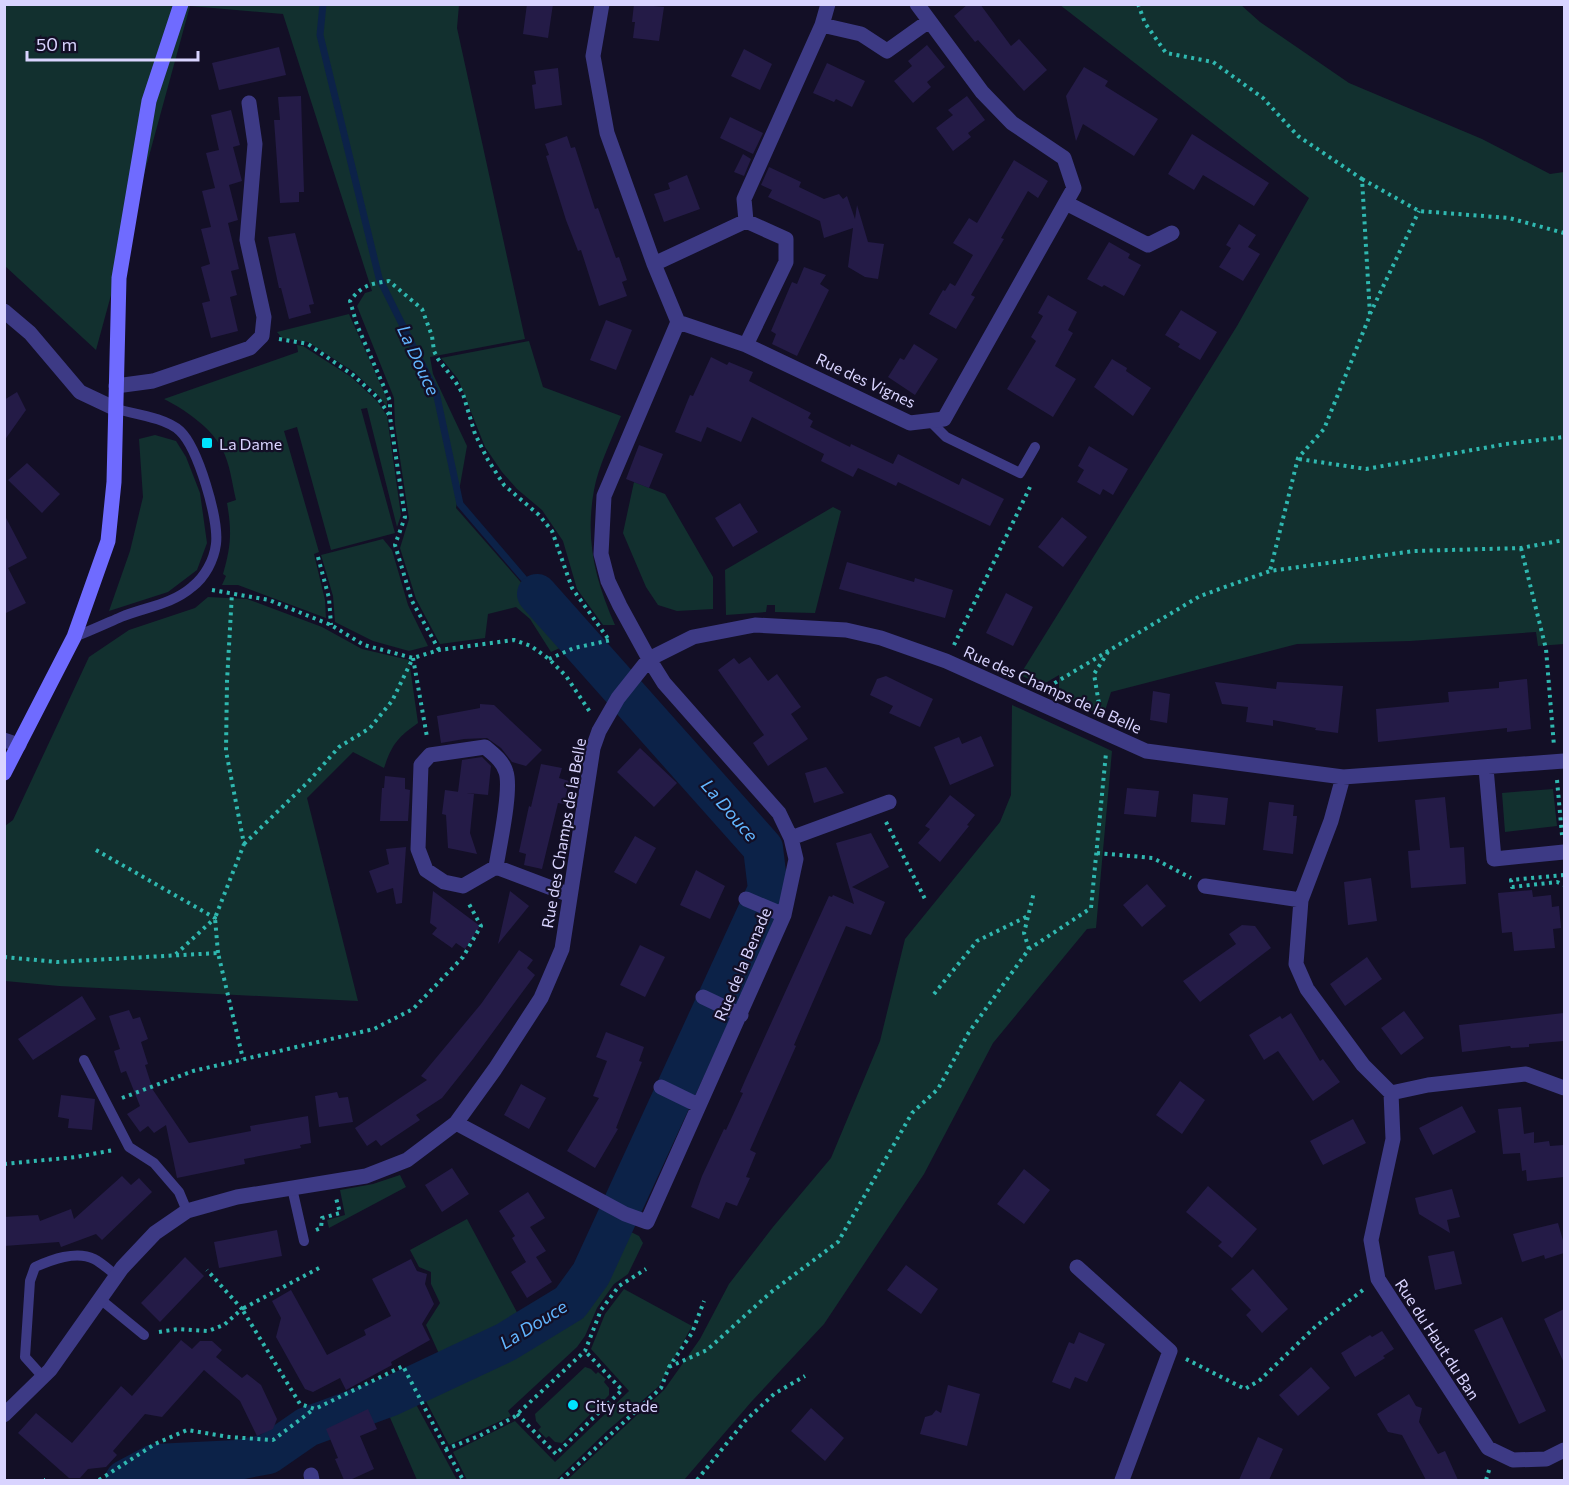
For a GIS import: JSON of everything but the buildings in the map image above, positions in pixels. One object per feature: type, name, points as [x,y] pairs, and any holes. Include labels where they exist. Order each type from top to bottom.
[{"type":"street","points":[[4,773],[74,638],[108,541],[114,482],[119,278],[149,101],[181,4]]},
{"type":"street","points":[[602,4],[593,57],[607,133],[654,264],[678,322],[604,496],[601,554],[620,606],[649,659]]},
{"type":"street","points":[[746,220],[744,199],[822,26],[828,4]]},
{"type":"street","name":"Rue des Vignes","points":[[678,322],[746,345],[910,423],[944,419],[1074,188],[1064,158],[1012,123],[982,92],[917,4]]},
{"type":"street","points":[[822,26],[861,34],[887,51],[929,21]]},
{"type":"street","points":[[116,386],[153,381],[250,348],[262,336],[264,317],[247,240],[255,144],[249,103]]},
{"type":"street","points":[[1066,203],[1148,245],[1172,233]]},
{"type":"street","points":[[654,264],[746,220],[786,238],[786,262],[746,345]]},
{"type":"street","points":[[4,311],[30,333],[80,392],[116,409]]},
{"type":"street","name":"Rue des Champs de la Belle","points":[[4,1415],[50,1370],[117,1276],[155,1233],[187,1211],[237,1197],[366,1176],[407,1160],[456,1123],[495,1069],[541,998],[562,949],[593,748],[598,731],[618,698],[649,659],[693,638],[755,625],[846,630],[881,638],[946,661],[1146,750],[1343,777],[1564,761]]},
{"type":"street","name":"Rue de la Benade","points":[[456,1123],[625,1214],[646,1222],[741,1015],[796,860],[791,838],[779,813],[664,683],[649,659]]},
{"type":"street","points":[[4,740],[20,745]]},
{"type":"street","points":[[485,747],[498,758],[507,772],[507,797],[496,867],[463,886],[444,882],[426,870],[418,849],[421,765],[430,755],[485,747]]},
{"type":"street","points":[[1486,768],[1494,859],[1564,852]]},
{"type":"street","points":[[1343,777],[1331,821],[1301,900],[1296,964],[1306,989],[1363,1065],[1391,1093],[1428,1085],[1526,1074],[1564,1089]]},
{"type":"street","points":[[791,838],[884,804]]},
{"type":"street","points":[[496,867],[570,895]]},
{"type":"street","points":[[1205,885],[1301,900]]},
{"type":"street","points":[[746,899],[777,913]]},
{"type":"street","points":[[703,997],[741,1015]]},
{"type":"street","points":[[661,1087],[698,1105]]},
{"type":"street","name":"Rue du Haut du Ban","points":[[1391,1093],[1393,1139],[1371,1240],[1378,1279],[1488,1448],[1513,1460],[1546,1459],[1564,1450]]},
{"type":"street","points":[[1077,1267],[1170,1351],[1122,1480]]},
{"type":"lane","points":[[74,638],[121,617],[157,607],[193,587],[209,567],[216,543],[210,499],[195,453],[182,433],[170,423],[116,409]]},
{"type":"lane","points":[[930,421],[946,437],[1020,473],[1035,447]]},
{"type":"lane","points":[[84,1060],[129,1147],[154,1163],[179,1192],[187,1211]]},
{"type":"lane","points":[[292,1188],[304,1241]]},
{"type":"lane","points":[[43,1377],[25,1358],[30,1281],[34,1267],[48,1261],[74,1256],[92,1258],[117,1276]]},
{"type":"lane","points":[[100,1299],[144,1335]]},
{"type":"path","points":[[1138,4],[1145,23],[1166,53],[1213,62],[1263,98],[1298,136],[1362,179],[1419,211],[1509,218],[1564,233]]},
{"type":"path","points":[[1362,179],[1370,315]]},
{"type":"path","points":[[1270,571],[1298,459],[1324,429],[1370,315],[1419,211]]},
{"type":"path","points":[[439,650],[412,601],[395,545],[405,517],[390,417],[390,401],[357,325],[350,301],[359,289],[374,283],[389,281],[422,309],[432,336],[434,351],[463,394],[475,434],[488,460],[504,485],[539,515],[552,531],[572,588],[612,640],[574,648],[549,659]]},
{"type":"path","points":[[262,336],[308,344],[353,375],[378,398],[390,417]]},
{"type":"path","points":[[1298,459],[1366,469],[1506,444],[1564,437]]},
{"type":"path","points":[[946,661],[1033,480],[1020,473]]},
{"type":"path","points":[[1029,698],[1200,596],[1270,571],[1414,551],[1521,548],[1564,540]]},
{"type":"path","points":[[1521,548],[1546,649]]},
{"type":"path","points":[[318,557],[329,598],[331,625]]},
{"type":"path","points":[[193,587],[269,600],[331,625],[364,645],[413,658],[439,650],[514,640],[531,646],[549,659],[566,676],[593,716]]},
{"type":"path","points":[[232,593],[226,751],[244,844]]},
{"type":"path","points":[[669,1367],[707,1350],[770,1293],[838,1242],[912,1113],[938,1089],[969,1032],[1029,949],[1091,908],[1106,745],[1095,674],[1108,652]]},
{"type":"path","points":[[175,956],[215,918],[244,844],[308,782],[339,747],[370,728],[392,701],[413,658]]},
{"type":"path","points":[[413,658],[430,755]]},
{"type":"path","points":[[884,804],[925,899]]},
{"type":"path","points":[[96,850],[215,918]]},
{"type":"path","points":[[1097,853],[1153,858],[1205,885]]},
{"type":"path","points":[[1564,875],[1511,880],[1512,887],[1557,882],[1564,885]]},
{"type":"path","points":[[106,1104],[193,1071],[374,1029],[413,1009],[463,957],[481,926],[466,898],[463,886]]},
{"type":"path","points":[[1029,949],[1024,933],[1034,892]]},
{"type":"path","points":[[934,994],[977,941],[1028,916]]},
{"type":"path","points":[[215,918],[218,953],[243,1059]]},
{"type":"path","points":[[4,957],[57,962],[218,953]]},
{"type":"path","points":[[4,1164],[76,1157],[129,1147]]},
{"type":"path","points":[[322,1218],[340,1213],[332,1181]]},
{"type":"path","points":[[144,1335],[178,1329],[208,1331],[224,1325],[242,1309],[319,1268]]},
{"type":"path","points":[[446,1449],[478,1436],[517,1414],[585,1351],[601,1310],[619,1286],[646,1269]]},
{"type":"path","points":[[207,1270],[242,1309],[300,1404],[315,1408]]},
{"type":"path","points":[[1170,1351],[1245,1389],[1260,1380],[1316,1326],[1378,1279]]},
{"type":"path","points":[[561,1480],[661,1388],[669,1367],[692,1333],[704,1301]]},
{"type":"path","points":[[517,1414],[556,1454],[622,1390],[585,1351]]},
{"type":"path","points":[[99,1480],[154,1444],[187,1430],[229,1437],[273,1440],[315,1408],[404,1366],[463,1480]]},
{"type":"path","points":[[697,1480],[745,1421],[774,1394],[805,1376]]},
{"type":"green space","points":[[4,5],[459,5],[457,28],[525,339],[430,357],[433,374],[467,446],[456,508],[573,642],[551,652],[530,619],[516,607],[488,614],[485,638],[440,644],[416,599],[400,548],[409,519],[395,425],[394,398],[357,306],[365,293],[372,291],[283,14],[190,6],[96,350],[5,266]]},
{"type":"green space","points":[[1060,5],[1241,5],[1260,22],[1349,83],[1482,139],[1550,174],[1564,172],[1564,644],[1538,646],[1536,632],[1410,641],[1297,644],[1111,692],[1103,717],[1059,693],[1059,675],[1042,685],[1020,675],[1237,326],[1309,198]]},
{"type":"green space","points":[[349,314],[387,399],[387,407],[354,372],[308,342],[282,338],[277,332]]},
{"type":"green space","points":[[529,341],[543,387],[621,416],[596,481],[591,508],[591,543],[597,576],[615,625],[603,625],[577,589],[563,541],[542,510],[517,489],[485,447],[458,379],[441,358]]},
{"type":"green space","points":[[297,345],[303,346],[351,377],[377,401],[387,416],[401,515],[397,527],[367,408],[361,409],[395,533],[331,550],[297,427],[284,431],[319,552],[314,554],[325,600],[326,618],[238,585],[222,585],[226,576],[223,574],[230,539],[227,503],[236,500],[227,461],[217,441],[205,427],[164,399],[298,352]]},
{"type":"green space","points":[[155,435],[176,441],[186,457],[200,493],[207,543],[197,570],[168,592],[109,611],[130,551],[143,497],[139,439]]},
{"type":"green space","points":[[634,482],[665,494],[713,577],[713,609],[677,611],[658,605],[646,587],[623,533]]},
{"type":"green space","points":[[833,507],[841,511],[815,613],[775,612],[775,605],[767,605],[766,612],[726,615],[725,570]]},
{"type":"green space","points":[[383,539],[392,550],[408,605],[428,646],[409,651],[373,641],[335,622],[333,596],[321,555]]},
{"type":"green space","points":[[208,597],[247,599],[322,627],[362,649],[409,660],[418,723],[397,742],[384,768],[353,752],[307,798],[358,1001],[59,986],[5,981],[5,826],[13,820],[89,657],[129,630],[195,608]]},
{"type":"green space","points":[[1012,705],[1112,751],[1096,928],[1087,929],[993,1043],[924,1174],[824,1324],[752,1401],[684,1480],[567,1480],[664,1390],[700,1339],[729,1284],[831,1158],[880,1041],[905,939],[1000,822],[1011,795]]},
{"type":"green space","points":[[1553,789],[1557,826],[1505,832],[1502,793]]},
{"type":"green space","points":[[400,1175],[406,1187],[329,1228],[327,1220],[345,1215],[340,1190],[373,1184]]},
{"type":"green space","points":[[467,1219],[520,1318],[440,1356],[426,1325],[440,1303],[431,1284],[431,1272],[419,1267],[410,1250]]},
{"type":"green space","points":[[617,1225],[639,1236],[643,1243],[628,1274],[614,1284],[597,1308],[585,1336],[577,1347],[508,1411],[511,1416],[449,1445],[419,1388],[507,1346],[572,1306],[593,1276]]},
{"type":"green space","points":[[624,1289],[692,1326],[659,1386],[607,1431],[556,1480],[467,1480],[453,1452],[515,1421],[555,1462],[629,1391],[591,1349],[605,1314]]},
{"type":"green space","name":"City stade","points":[[585,1367],[596,1374],[598,1372],[606,1379],[604,1382],[609,1388],[609,1395],[562,1443],[555,1442],[549,1436],[546,1438],[538,1430],[541,1427],[536,1421],[535,1414]]},
{"type":"green space","points":[[411,1395],[457,1480],[417,1480],[385,1406]]},
{"type":"waterway","name":"La Douce","points":[[323,4],[320,35],[379,278],[436,392],[460,504],[537,594]]},
{"type":"waterway","name":"La Douce","points":[[125,1480],[155,1464],[237,1460],[268,1454],[307,1427],[391,1396],[506,1342],[570,1303],[591,1274],[768,889],[763,848],[537,594]]},
{"type":"place","name":"La Dame","points":[[207,443]]},
{"type":"place","name":"City stade","points":[[573,1405]]}]
